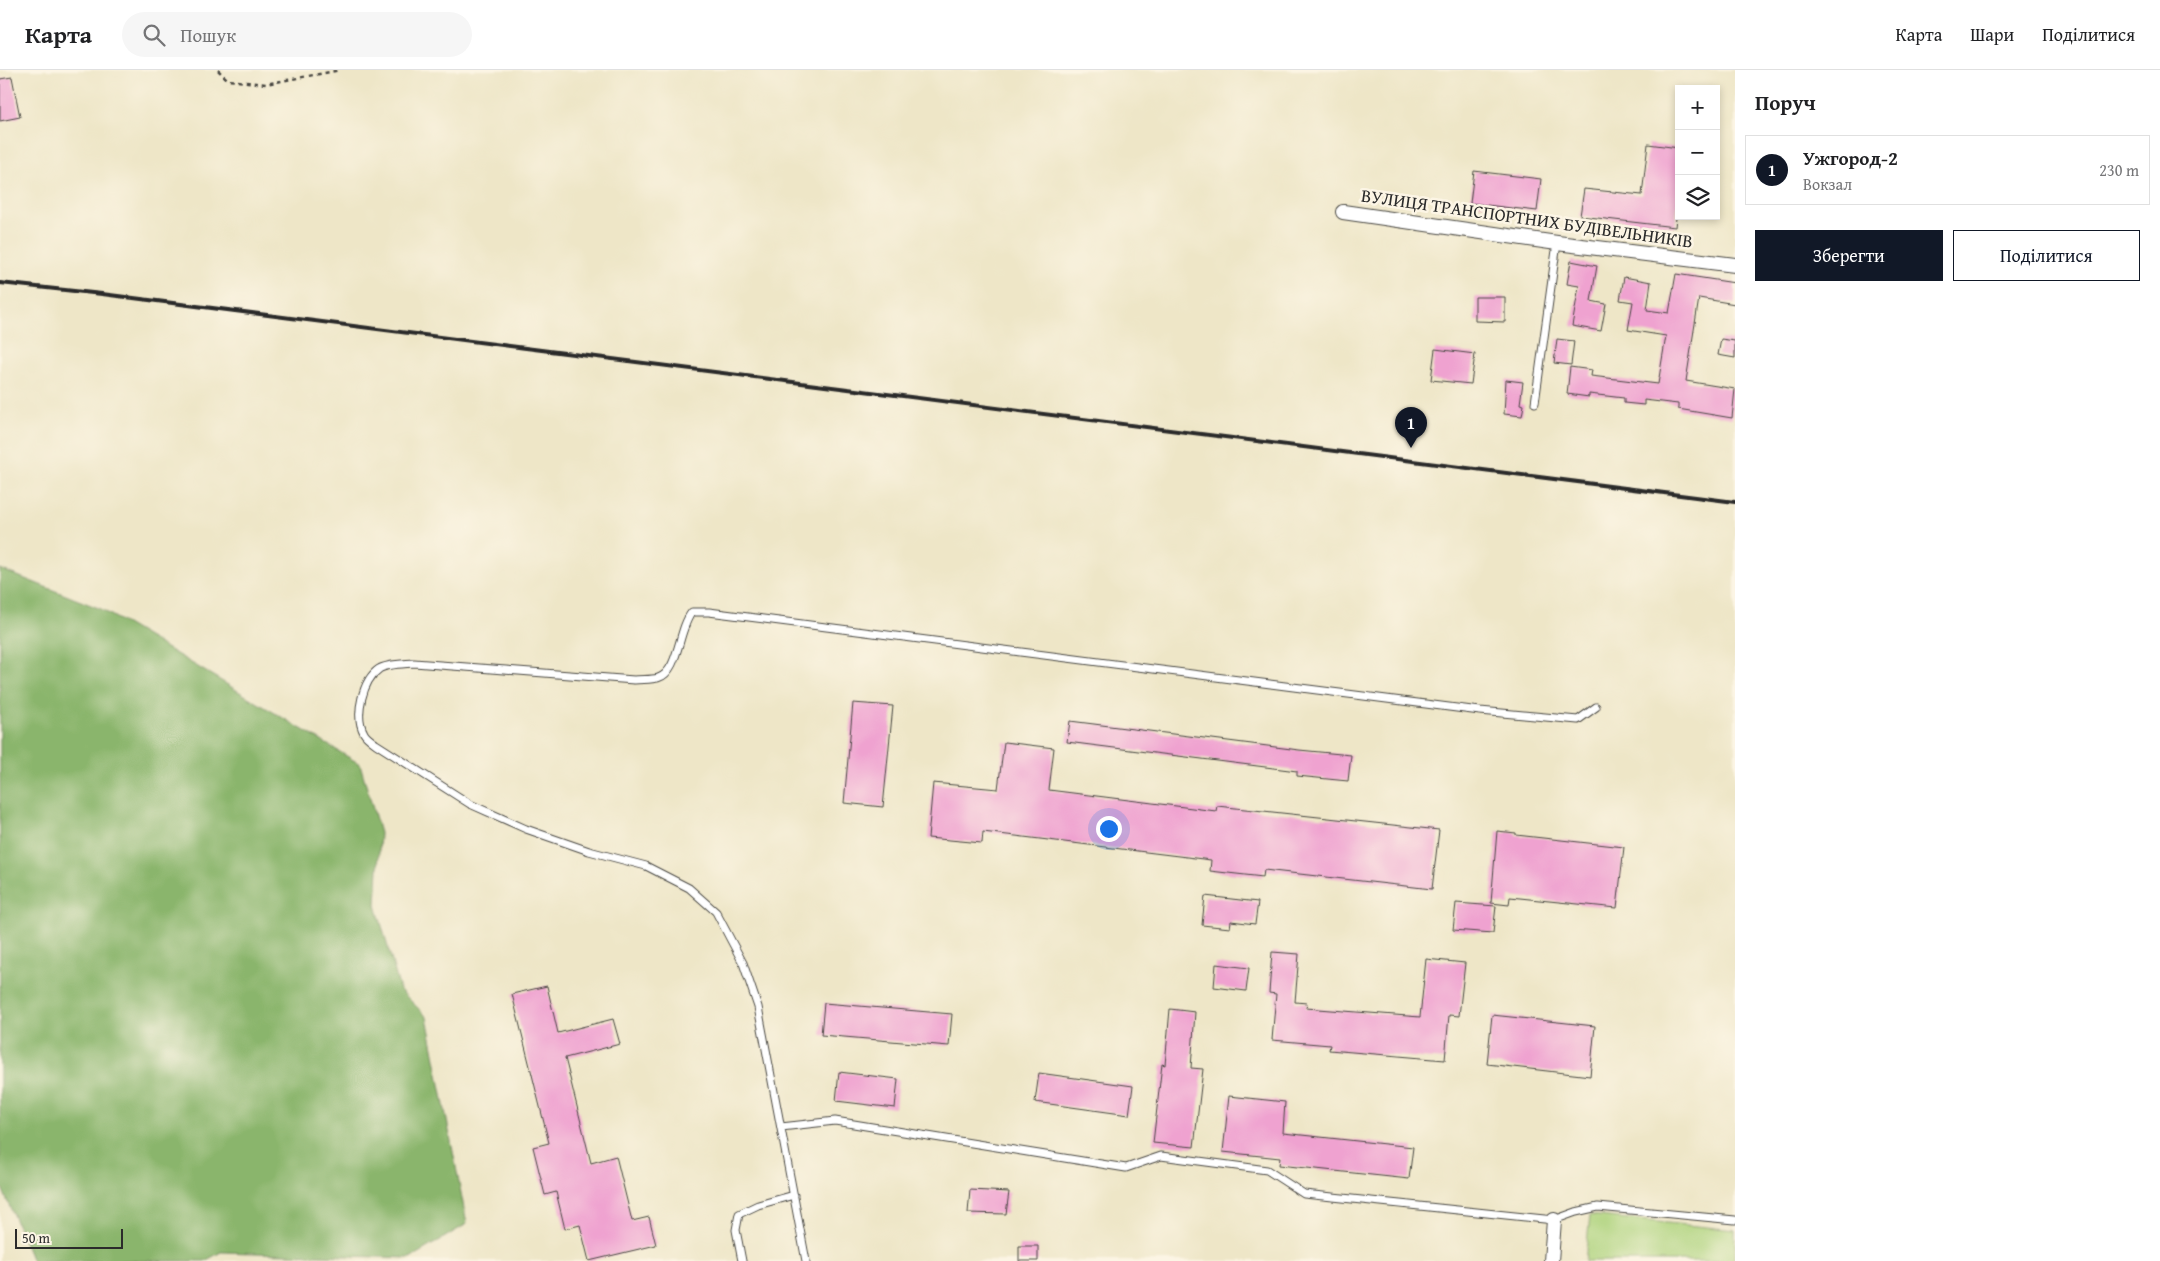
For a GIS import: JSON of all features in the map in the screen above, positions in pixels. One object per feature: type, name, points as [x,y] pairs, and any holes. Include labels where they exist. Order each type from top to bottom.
[{"type":"street","name":"ВУЛИЦЯ ТРАНСПОРТНИХ БУДІВЕЛЬНИКІВ","points":[[1344,212],[1557,243],[1735,265]]},
{"type":"street","points":[[1551,1261],[1554,1220]]},
{"type":"lane","points":[[1535,403],[1557,243]]},
{"type":"lane","points":[[806,1261],[758,1007],[742,963],[716,912],[690,888],[646,866],[588,851],[526,829],[470,804],[376,744],[364,734],[360,717],[367,682],[380,668],[414,663],[634,680],[659,678],[672,667],[685,620],[692,612],[709,612],[1480,711],[1578,720],[1596,706]]},
{"type":"lane","points":[[781,1127],[835,1121],[1126,1168],[1161,1156],[1267,1170],[1304,1194],[1554,1220],[1598,1207],[1735,1220]]},
{"type":"lane","points":[[742,1261],[736,1230],[739,1214],[758,1205],[794,1195]]},
{"type":"path","points":[[218,70],[228,80],[266,84],[340,70]]},
{"type":"green space","points":[[0,569],[101,609],[360,764],[380,833],[376,905],[400,990],[427,1017],[467,1224],[410,1258],[221,1252],[205,1261],[32,1261],[0,1183]]},
{"type":"green space","points":[[1590,1215],[1735,1230],[1735,1261],[1585,1261]]},
{"type":"building","points":[[12,77],[20,117],[0,121],[0,79]]},
{"type":"building","points":[[1648,144],[1675,147],[1675,227],[1580,216],[1584,189],[1642,195]]},
{"type":"building","points":[[1474,171],[1541,179],[1537,211],[1470,203]]},
{"type":"building","points":[[1571,261],[1597,266],[1591,301],[1606,304],[1601,331],[1572,326],[1579,286],[1567,284]]},
{"type":"building","points":[[1676,274],[1735,283],[1735,304],[1699,298],[1686,381],[1735,389],[1732,418],[1678,409],[1678,404],[1644,400],[1644,405],[1624,403],[1624,398],[1589,394],[1589,397],[1567,394],[1570,367],[1592,370],[1591,376],[1658,384],[1666,336],[1628,330],[1633,302],[1620,300],[1624,277],[1651,282],[1647,310],[1669,313]]},
{"type":"building","points":[[1475,297],[1505,297],[1505,322],[1475,321]]},
{"type":"building","points":[[1557,339],[1574,341],[1571,365],[1554,363]]},
{"type":"building","points":[[1721,339],[1735,341],[1735,358],[1718,355]]},
{"type":"building","points":[[1435,349],[1475,354],[1471,384],[1431,380]]},
{"type":"building","points":[[1506,380],[1523,382],[1520,404],[1524,405],[1522,416],[1504,414]]},
{"type":"building","points":[[853,703],[893,706],[883,807],[844,803]]},
{"type":"building","points":[[1070,721],[1351,755],[1348,781],[1297,776],[1297,771],[1067,742]]},
{"type":"building","points":[[1004,742],[1054,748],[1049,790],[1216,811],[1217,806],[1439,830],[1432,889],[1264,870],[1263,877],[1210,871],[1211,860],[983,832],[982,843],[928,838],[933,783],[998,789]]},
{"type":"building","points":[[1497,831],[1516,833],[1516,835],[1624,847],[1617,908],[1510,897],[1509,905],[1491,903]]},
{"type":"building","points":[[1205,896],[1258,902],[1255,924],[1231,921],[1230,928],[1202,925]]},
{"type":"building","points":[[1456,903],[1496,906],[1493,933],[1453,930]]},
{"type":"building","points":[[1272,952],[1299,954],[1295,1002],[1307,1003],[1306,1008],[1420,1017],[1426,959],[1465,963],[1459,1016],[1449,1015],[1445,1060],[1329,1050],[1330,1045],[1272,1040],[1276,994],[1269,993]]},
{"type":"building","points":[[1216,964],[1249,968],[1246,991],[1214,987]]},
{"type":"building","points":[[547,986],[558,1033],[613,1019],[620,1044],[565,1058],[591,1163],[616,1156],[632,1221],[649,1217],[656,1245],[589,1261],[580,1225],[565,1229],[556,1192],[545,1195],[533,1147],[549,1143],[512,994]]},
{"type":"building","points":[[824,1003],[952,1014],[949,1046],[821,1035]]},
{"type":"building","points":[[1170,1009],[1195,1012],[1191,1068],[1203,1069],[1194,1147],[1153,1143],[1162,1064],[1165,1065]]},
{"type":"building","points":[[1492,1015],[1595,1026],[1590,1076],[1487,1064]]},
{"type":"building","points":[[839,1072],[898,1079],[895,1108],[836,1101]]},
{"type":"building","points":[[1039,1073],[1133,1086],[1129,1115],[1035,1102]]},
{"type":"building","points":[[1229,1096],[1285,1102],[1283,1133],[1413,1147],[1409,1179],[1279,1165],[1280,1158],[1223,1152]]},
{"type":"building","points":[[970,1190],[1009,1192],[1006,1214],[968,1213]]},
{"type":"building","points":[[1019,1246],[1038,1246],[1038,1261],[1019,1261]]},
{"type":"railway","points":[[0,283],[102,294],[1735,502]]},
{"type":"place","name":"Ужгород-2","points":[[1411,448]]}]
